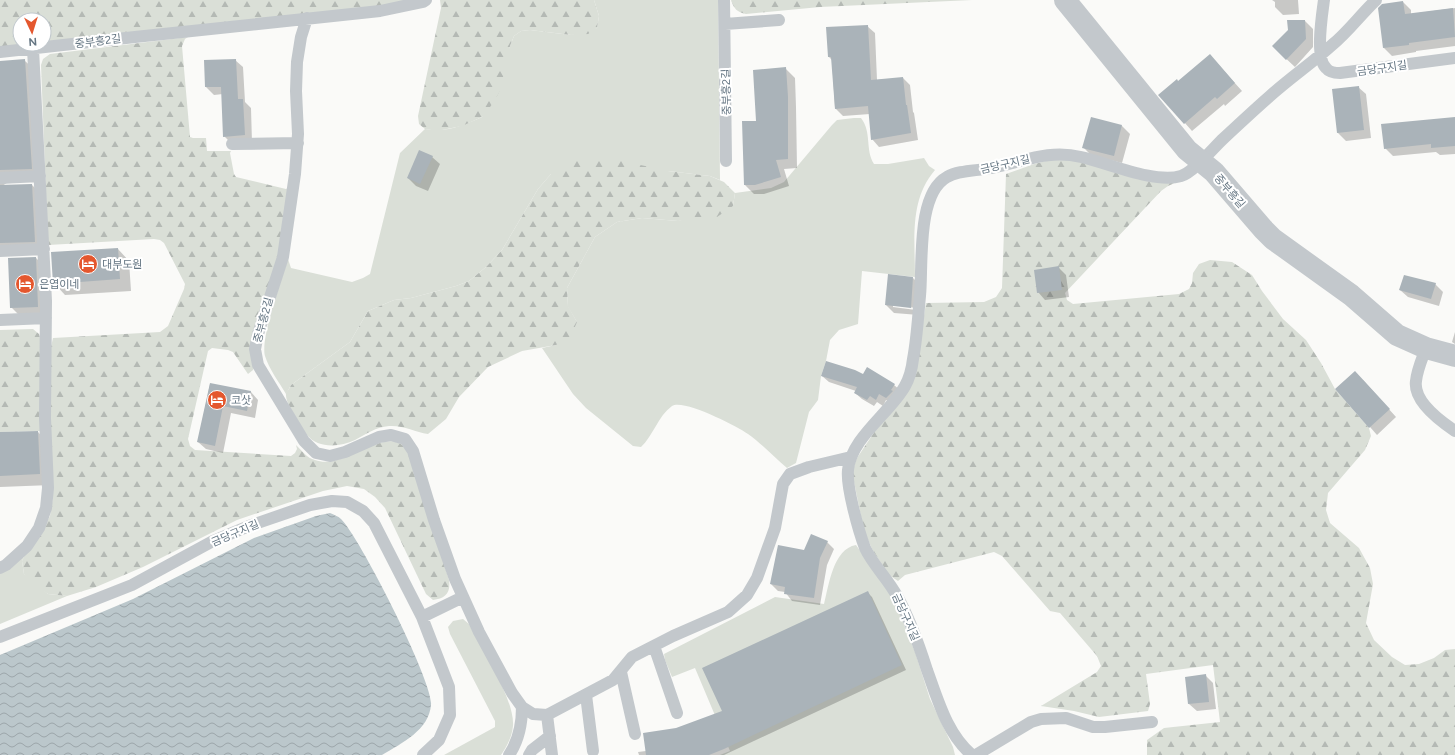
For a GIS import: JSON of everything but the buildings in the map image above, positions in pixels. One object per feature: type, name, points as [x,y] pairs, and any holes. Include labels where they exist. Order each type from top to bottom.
[{"type":"street","name":"중부흥길","points":[[1065,0],[1188,150],[1214,172],[1273,239],[1351,295],[1397,335],[1426,348],[1455,356]]},
{"type":"lane","name":"중부흥2길","points":[[52,47],[380,11],[423,2],[426,0]]},
{"type":"lane","name":"중부흥2길","points":[[724,0],[726,161]]},
{"type":"lane","name":"금당구지길","points":[[1324,0],[1320,38],[1321,55],[1326,69],[1340,73],[1455,58]]},
{"type":"lane","name":"금당구지길","points":[[1152,722],[1105,728],[1093,727],[1066,718],[1041,719],[1031,722],[971,754],[957,739],[946,720],[916,638],[898,596],[867,552],[859,530],[849,486],[848,471],[858,444],[904,388],[910,374],[914,358],[920,294],[922,242],[925,216],[929,200],[937,186],[945,178],[957,173],[996,167],[1045,155],[1059,154],[1079,156],[1148,175],[1170,178],[1182,176],[1193,169],[1212,149],[1272,94],[1335,43],[1376,0]]},
{"type":"lane","name":"중부흥2길","points":[[307,18],[301,37],[298,62],[296,91],[298,143],[295,174],[282,257],[268,300],[255,349],[258,364],[304,441],[316,453],[330,456],[345,452],[379,438],[392,435],[405,440],[414,451],[434,520],[463,597]]},
{"type":"lane","points":[[725,24],[779,20]]},
{"type":"lane","name":"중부흥2길","points":[[0,52],[12,51]]},
{"type":"lane","points":[[0,568],[6,565],[27,546],[39,528],[46,508],[48,488],[45,418],[46,318],[44,249],[33,52]]},
{"type":"lane","points":[[232,144],[298,143]]},
{"type":"lane","points":[[0,178],[40,176]]},
{"type":"lane","points":[[0,252],[44,249]]},
{"type":"lane","points":[[0,320],[46,318]]},
{"type":"lane","points":[[1426,348],[1415,383],[1416,393],[1433,414],[1455,431]]},
{"type":"lane","points":[[422,617],[463,597],[479,632],[512,693],[522,707],[533,714],[547,715],[614,680],[632,658],[654,646],[728,612],[747,594],[757,578],[775,528],[783,484],[790,474],[809,467],[852,457]]},
{"type":"lane","name":"금당구지길","points":[[0,637],[132,585],[213,541],[249,526],[310,506],[332,501],[347,502],[363,511],[374,523],[422,617],[449,687],[450,715],[439,740],[423,755]]},
{"type":"lane","points":[[654,646],[677,713]]},
{"type":"lane","points":[[621,672],[635,734]]},
{"type":"lane","points":[[586,695],[593,750]]},
{"type":"lane","points":[[509,755],[520,735],[522,707]]},
{"type":"lane","points":[[547,715],[552,755]]},
{"type":"lane","points":[[529,755],[532,750],[550,736]]},
{"type":"green space","points":[[0,0],[417,0],[380,8],[52,43],[52,12],[12,12],[12,46],[0,49]]},
{"type":"green space","points":[[440,0],[594,0],[599,16],[597,28],[588,34],[571,35],[530,30],[521,31],[514,36],[510,46],[501,88],[494,102],[482,117],[462,126],[437,131],[425,129],[419,124],[418,116],[441,8]]},
{"type":"green space","points":[[594,0],[718,0],[720,180],[710,176],[668,171],[551,174],[538,189],[502,250],[486,267],[469,281],[456,286],[411,298],[394,300],[368,311],[350,342],[291,385],[286,394],[269,366],[264,348],[268,323],[288,259],[291,268],[352,282],[370,274],[400,153],[425,129],[448,129],[482,117],[514,36],[521,31],[530,30],[571,35],[597,28],[599,16]]},
{"type":"green space","points":[[731,0],[972,0],[820,7],[746,14],[736,10]]},
{"type":"green space","points":[[188,37],[185,39],[182,46],[190,137],[206,138],[207,151],[231,151],[230,153],[234,174],[236,177],[286,189],[290,187],[284,230],[253,370],[248,374],[233,352],[212,348],[208,351],[188,439],[190,446],[195,450],[291,456],[297,449],[296,445],[310,458],[325,462],[336,460],[380,443],[390,441],[401,444],[410,454],[449,580],[448,592],[444,597],[433,600],[426,594],[385,508],[375,497],[364,489],[347,486],[323,491],[237,520],[143,567],[96,587],[67,596],[48,594],[30,583],[24,574],[22,561],[26,552],[40,535],[50,516],[53,497],[51,468],[51,347],[53,338],[160,332],[168,326],[185,284],[164,243],[160,240],[154,239],[48,245],[41,65],[43,59],[50,54]]},
{"type":"green space","points":[[861,118],[864,123],[868,135],[871,159],[874,164],[888,164],[924,158],[929,166],[935,170],[921,194],[917,207],[914,235],[915,277],[862,271],[858,324],[839,330],[830,340],[826,361],[821,376],[818,400],[809,412],[796,463],[787,468],[742,430],[710,414],[687,406],[678,405],[672,406],[667,410],[641,447],[633,446],[586,408],[573,394],[542,348],[556,345],[577,322],[568,307],[567,288],[595,237],[617,222],[642,218],[678,221],[733,206],[735,193],[771,188],[784,182],[837,120]]},
{"type":"green space","points":[[613,159],[668,171],[710,176],[724,182],[735,193],[733,206],[717,217],[678,221],[642,218],[617,222],[595,237],[567,288],[568,306],[577,322],[570,338],[556,345],[522,351],[488,367],[459,397],[446,419],[428,434],[389,426],[375,429],[355,440],[336,445],[323,445],[317,443],[307,435],[290,407],[286,393],[291,385],[350,342],[368,311],[394,300],[411,298],[469,281],[486,267],[502,250],[538,189],[551,174],[575,160]]},
{"type":"green space","points":[[1054,159],[1073,160],[1179,181],[1161,191],[1065,293],[1067,300],[1073,304],[1179,294],[1189,289],[1192,283],[1193,273],[1199,264],[1210,260],[1232,262],[1252,275],[1283,319],[1306,340],[1335,389],[1369,428],[1371,436],[1365,450],[1328,493],[1326,510],[1330,523],[1359,548],[1370,568],[1373,584],[1366,623],[1374,640],[1392,657],[1405,665],[1419,664],[1434,658],[1445,650],[1455,649],[1455,755],[1147,755],[1147,740],[1164,728],[1220,722],[1213,665],[1146,674],[1150,704],[1148,711],[1099,717],[1074,711],[1041,706],[1097,672],[1101,666],[1097,656],[1060,613],[1050,611],[1002,556],[994,552],[905,575],[898,581],[889,575],[873,551],[864,531],[852,472],[857,458],[914,378],[926,303],[984,302],[996,297],[1002,288],[1006,174]]},
{"type":"green space","points":[[33,329],[39,334],[41,341],[40,431],[0,432],[0,330]]},
{"type":"green space","points":[[856,545],[893,597],[915,652],[930,699],[953,747],[955,755],[720,755],[730,751],[695,668],[672,677],[664,654],[775,597],[824,604],[830,578],[837,560],[848,548]]},
{"type":"green space","points":[[26,552],[22,561],[24,574],[48,594],[67,596],[0,624],[0,572]]},
{"type":"green space","points":[[463,619],[469,624],[489,660],[509,703],[512,715],[512,734],[501,755],[444,755],[495,727],[495,721],[450,634],[448,627],[453,621]]},
{"type":"water","points":[[330,513],[341,519],[363,552],[394,610],[421,669],[429,691],[431,705],[425,722],[413,735],[382,755],[0,755],[0,655],[133,599],[254,538],[316,516]]},
{"type":"place","name":"대부도원","points":[[88,264]]},
{"type":"place","name":"은엽이네","points":[[25,284]]},
{"type":"place","name":"코삿","points":[[217,400]]}]
